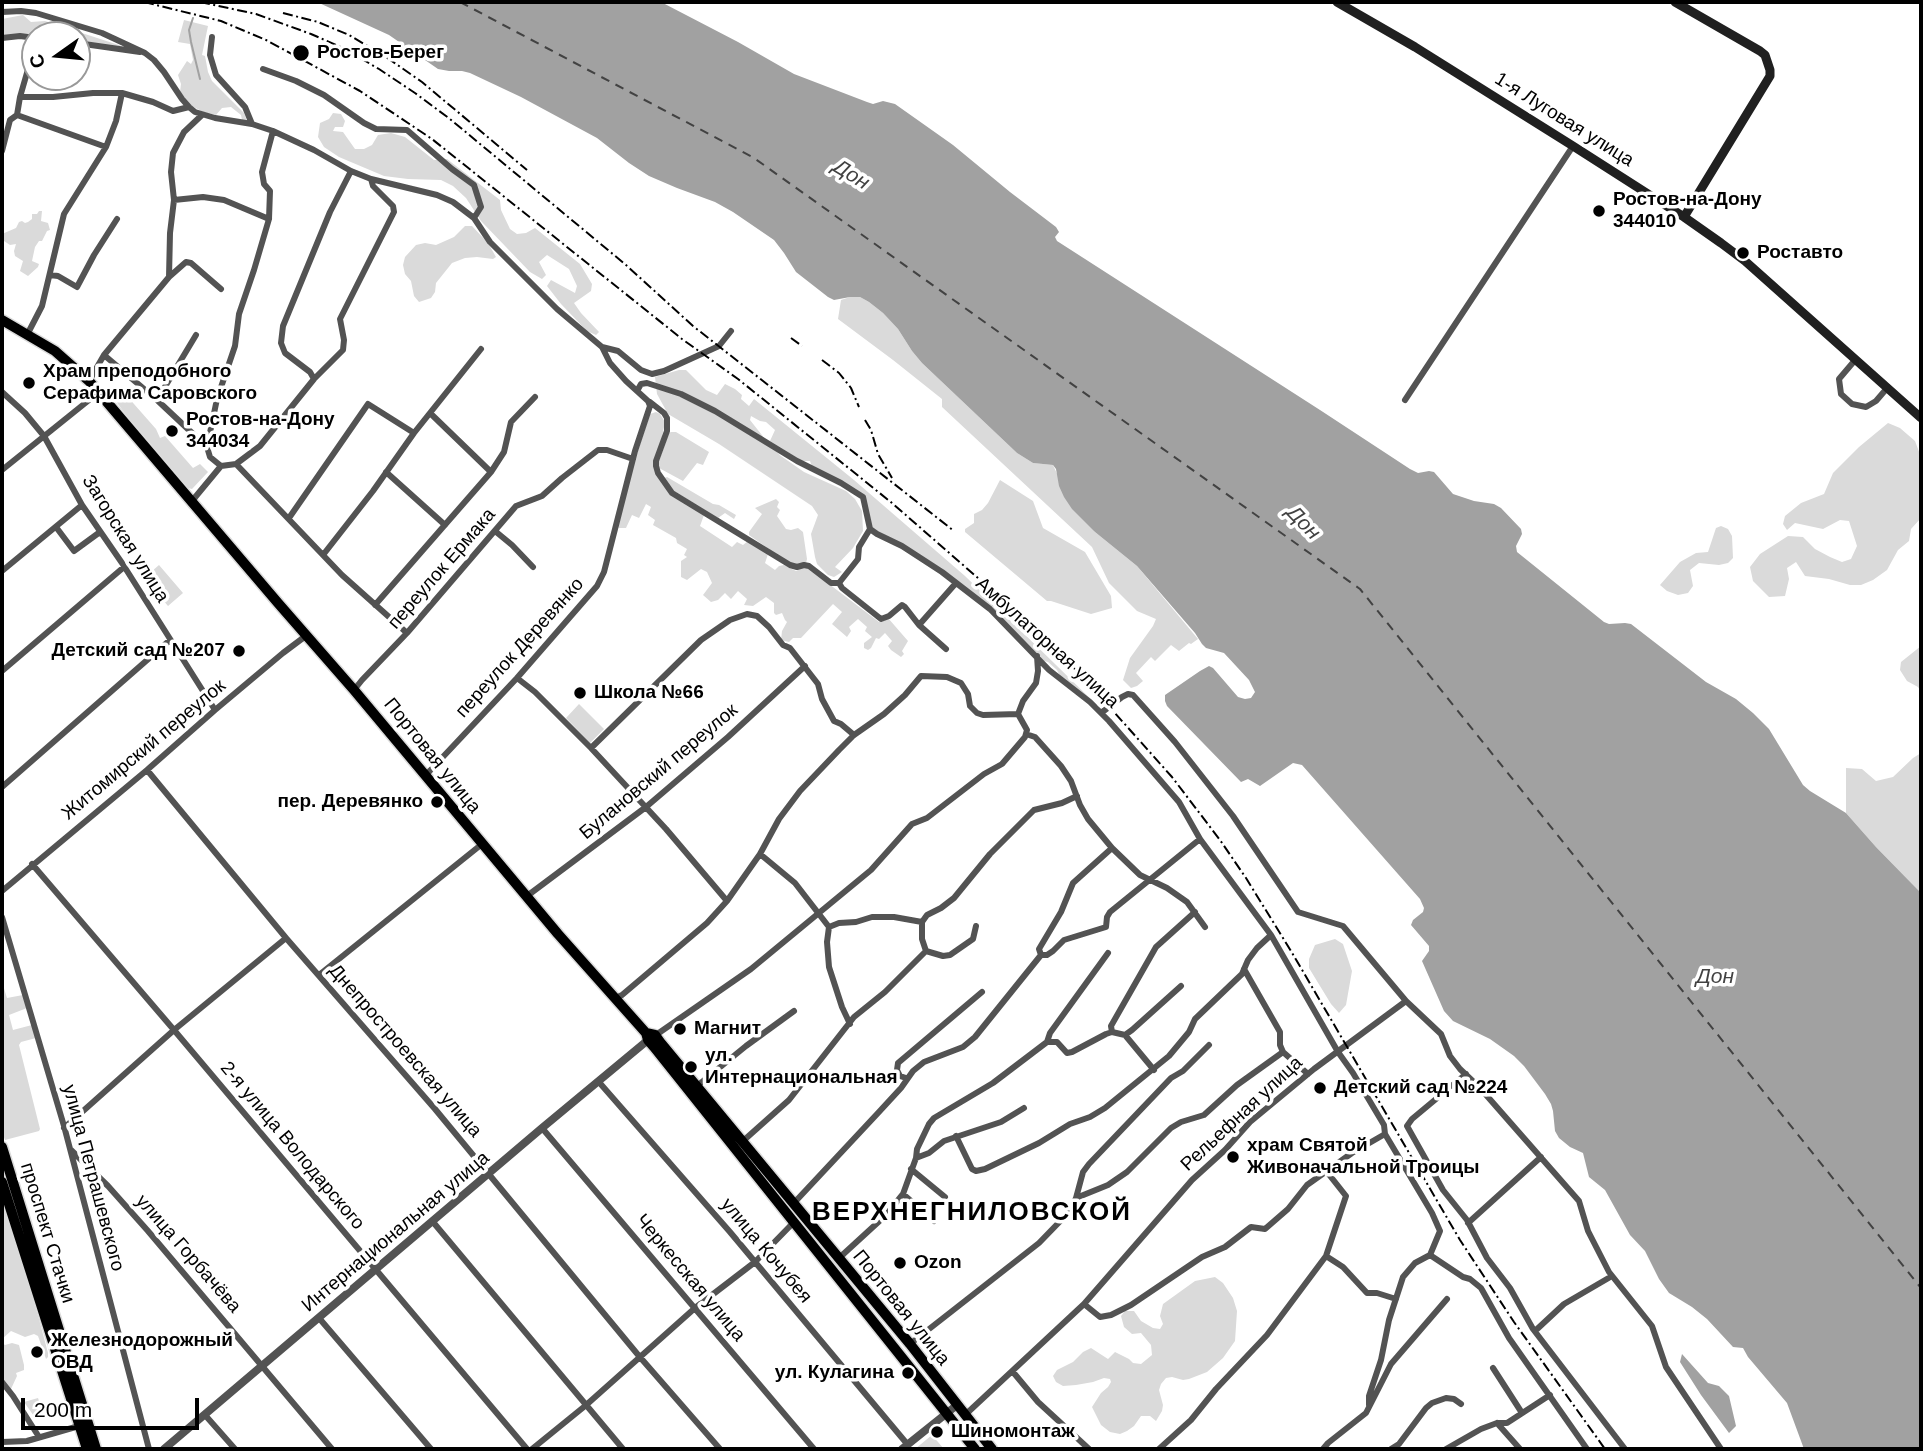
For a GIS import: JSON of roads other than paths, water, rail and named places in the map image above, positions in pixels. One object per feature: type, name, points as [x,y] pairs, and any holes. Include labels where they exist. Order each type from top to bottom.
[{"type":"main road","name":"1-я Луговая улица","points":[[1337,2],[1415,47],[1685,217],[1745,261],[1921,418]]},
{"type":"main road","points":[[1675,2],[1760,51],[1765,55],[1770,69],[1770,76],[1685,217]]},
{"type":"main road","name":"Портовая улица","points":[[2,320],[55,351],[99,392],[355,690],[614,999],[697,1086],[992,1449]]},
{"type":"main road","name":"Портовая улица","points":[[650,1036],[975,1449]]},
{"type":"main road","name":"проспект Стачки","points":[[2,1147],[96,1449]]},
{"type":"main road","name":"проспект Стачки","points":[[2,1182],[87,1449]]},
{"type":"street","points":[[2,12],[21,10],[102,33],[145,53],[164,72],[189,107],[202,115],[252,124],[273,131],[371,179],[437,195],[453,202],[474,218],[490,242],[557,309],[602,347],[610,363],[649,403],[664,413],[667,418],[667,431],[656,466],[671,493],[790,565],[809,566],[831,583],[839,583]]},
{"type":"street","points":[[2,38],[21,36]]},
{"type":"street","points":[[212,37],[210,55],[216,75],[245,107],[252,124]]},
{"type":"street","points":[[91,45],[145,53]]},
{"type":"street","points":[[264,69],[324,94],[376,129],[407,130],[474,185],[481,207],[474,218]]},
{"type":"street","points":[[17,115],[22,91]]},
{"type":"street","points":[[20,97],[122,93],[173,111],[189,107]]},
{"type":"street","points":[[27,335],[42,306],[64,214],[106,147],[116,121],[122,93]]},
{"type":"street","points":[[2,151],[6,119],[17,115],[106,147]]},
{"type":"street","points":[[169,278],[174,200],[171,172],[173,153],[184,132],[202,115]]},
{"type":"street","points":[[206,447],[217,399],[235,346],[239,314],[269,219],[270,191],[264,184],[262,172],[273,131]]},
{"type":"street","points":[[1405,400],[1573,146]]},
{"type":"street","points":[[314,379],[310,372],[285,354],[281,343],[283,326],[330,212],[351,171]]},
{"type":"street","points":[[192,501],[221,466],[236,464],[260,446],[314,379],[342,350],[344,340],[340,319],[394,212],[393,206],[373,186],[371,179]]},
{"type":"street","points":[[174,200],[203,197],[224,200],[269,219]]},
{"type":"street","points":[[50,275],[58,276],[77,287],[117,219]]},
{"type":"street","points":[[89,381],[104,355],[169,278],[186,262],[191,263],[221,289]]},
{"type":"street","points":[[602,347],[618,351],[641,370],[652,374],[719,346],[731,331]]},
{"type":"street","points":[[157,400],[196,335]]},
{"type":"street","points":[[323,555],[481,349]]},
{"type":"street","points":[[104,355],[157,400],[206,447],[210,457],[221,466]]},
{"type":"street","points":[[1856,359],[1839,379],[1841,394],[1852,404],[1866,407],[1876,401],[1888,387]]},
{"type":"street","points":[[637,391],[641,384],[647,383],[681,394],[863,497],[870,529],[859,547],[858,559],[839,583]]},
{"type":"street","name":"Загорская улица","points":[[2,392],[25,413],[44,436],[82,505],[215,710]]},
{"type":"street","points":[[2,470],[99,392]]},
{"type":"street","points":[[375,605],[491,472],[504,452],[511,422],[535,397]]},
{"type":"street","name":"переулок Деревянко","points":[[425,776],[517,678],[597,586],[604,572],[649,403]]},
{"type":"street","points":[[289,518],[368,404],[414,433]]},
{"type":"street","points":[[430,413],[491,472]]},
{"type":"street","name":"переулок Ермака","points":[[355,690],[516,506],[542,496],[598,450],[607,450],[633,459]]},
{"type":"street","points":[[236,464],[323,555],[407,633]]},
{"type":"street","points":[[386,472],[444,525]]},
{"type":"street","points":[[2,571],[82,505]]},
{"type":"street","points":[[56,527],[74,551],[100,532]]},
{"type":"street","name":"Амбулаторная улица","points":[[870,529],[902,546],[990,609],[1049,670],[1101,713],[1179,802],[1200,839],[1271,935],[1338,1052],[1384,1125],[1385,1134],[1409,1172],[1440,1231],[1430,1255]]},
{"type":"street","points":[[495,531],[533,567]]},
{"type":"street","points":[[2,671],[124,567]]},
{"type":"street","points":[[839,583],[881,619],[902,605],[919,625],[946,649]]},
{"type":"street","points":[[919,625],[956,583]]},
{"type":"street","points":[[591,748],[701,640],[730,620],[747,614],[757,615],[783,645],[790,648],[818,684],[822,699],[834,722],[841,723],[854,735]]},
{"type":"street","name":"Житомирский переулок","points":[[2,891],[282,653],[307,635]]},
{"type":"street","points":[[2,787],[170,640]]},
{"type":"street","points":[[1018,714],[1023,701],[1036,684],[1037,656]]},
{"type":"street","name":"Булановский переулок","points":[[527,896],[646,807],[729,737],[805,666]]},
{"type":"street","points":[[614,999],[707,923],[727,901],[800,791],[854,735],[884,714],[921,676],[947,677],[961,683],[968,694],[970,706],[976,713],[1018,714]]},
{"type":"street","points":[[517,678],[536,692],[591,748],[727,901]]},
{"type":"street","points":[[1101,713],[1122,697],[1133,695],[1175,742],[1233,816],[1298,912],[1343,926],[1406,1001],[1441,1034],[1450,1056],[1579,1201],[1588,1231],[1612,1276],[1652,1326],[1666,1367],[1721,1449]]},
{"type":"street","points":[[650,1036],[751,969],[872,870],[912,824],[927,818],[984,774],[1002,764],[1026,734],[1027,730],[1018,714]]},
{"type":"street","points":[[1026,734],[1035,737],[1061,766],[1071,781],[1088,819],[1112,848],[1140,875],[1187,902],[1205,927]]},
{"type":"street","name":"Днепростроевская улица","points":[[147,770],[286,938],[490,1174],[639,1356],[720,1449]]},
{"type":"street","points":[[926,951],[922,939],[922,922],[927,915],[954,898],[990,854],[1034,810],[1077,796]]},
{"type":"street","points":[[1041,955],[1047,955],[1064,940],[1106,927],[1110,912],[1200,839]]},
{"type":"street","points":[[318,975],[482,844]]},
{"type":"street","points":[[1041,955],[1039,949],[1061,912],[1073,883],[1112,848]]},
{"type":"street","points":[[760,853],[795,883],[829,927],[829,967],[850,1024]]},
{"type":"street","name":"2-я улица Володарского","points":[[32,864],[530,1449]]},
{"type":"street","points":[[1112,1032],[1111,1026],[1156,947],[1195,912]]},
{"type":"street","name":"улица Петрашевского","points":[[2,917],[64,1128],[149,1449]]},
{"type":"street","points":[[829,927],[872,917],[894,917],[922,922]]},
{"type":"street","points":[[926,951],[943,956],[950,955],[973,939],[976,926]]},
{"type":"street","points":[[956,1136],[971,1168],[976,1171],[1039,1143],[1070,1124],[1105,1108],[1169,1056],[1189,1032],[1195,1019],[1242,974],[1252,954],[1271,935]]},
{"type":"street","points":[[64,1128],[174,1030],[286,938]]},
{"type":"street","points":[[743,1141],[789,1100],[854,1017],[885,992],[926,951]]},
{"type":"street","points":[[838,1259],[886,1215],[903,1194],[917,1149],[934,1118],[993,1083],[1047,1042],[1050,1032],[1108,953]]},
{"type":"street","points":[[793,1204],[901,1088],[913,1070],[925,1062],[964,1047],[975,1037],[1041,955]]},
{"type":"street","points":[[1244,969],[1280,1032],[1283,1052],[1308,1074]]},
{"type":"street","points":[[1125,1035],[1181,986]]},
{"type":"street","points":[[906,1079],[900,1076],[898,1063],[982,992]]},
{"type":"street","name":"Рельефная улица","points":[[965,1415],[1084,1304],[1192,1180],[1225,1150],[1250,1122],[1308,1074],[1406,1001]]},
{"type":"street","points":[[697,1086],[794,1011]]},
{"type":"street","points":[[1047,1042],[1057,1042],[1066,1053],[1112,1032],[1125,1035],[1154,1070]]},
{"type":"street","name":"Интернациональная улица","points":[[164,1449],[650,1036]]},
{"type":"street","points":[[909,1344],[1039,1243],[1070,1211],[1083,1172],[1089,1164],[1171,1078],[1183,1071],[1209,1045]]},
{"type":"street","points":[[1076,1198],[1108,1185],[1127,1172],[1171,1128],[1204,1115],[1237,1085],[1283,1052]]},
{"type":"street","points":[[1466,1074],[1407,1126],[1443,1190],[1468,1223],[1487,1258],[1510,1288],[1535,1331],[1625,1449]]},
{"type":"street","name":"улица Кочубея","points":[[598,1081],[755,1262],[905,1447]]},
{"type":"street","points":[[916,1158],[929,1153],[944,1140],[1001,1122],[1024,1108]]},
{"type":"street","name":"Черкесская улица","points":[[542,1128],[814,1449]]},
{"type":"street","points":[[1084,1304],[1100,1317],[1111,1315],[1131,1305],[1202,1257],[1225,1247],[1251,1227],[1265,1229],[1288,1209],[1307,1185],[1352,1153],[1385,1134]]},
{"type":"street","name":"улица Горбачёва","points":[[69,1148],[140,1222],[332,1449]]},
{"type":"street","points":[[1468,1223],[1541,1157]]},
{"type":"street","points":[[911,1169],[945,1197]]},
{"type":"street","points":[[1159,1449],[1191,1420],[1267,1335],[1326,1256],[1346,1196],[1327,1172]]},
{"type":"street","points":[[903,1194],[934,1221]]},
{"type":"street","points":[[433,1222],[623,1449]]},
{"type":"street","points":[[530,1449],[585,1406],[695,1308],[755,1262],[794,1222]]},
{"type":"street","points":[[1369,1407],[1369,1396],[1381,1360],[1389,1321],[1404,1277],[1415,1263],[1430,1255],[1481,1287],[1509,1338],[1587,1449]]},
{"type":"street","points":[[1326,1256],[1343,1267],[1367,1293],[1396,1299]]},
{"type":"street","points":[[1535,1331],[1564,1304],[1612,1276]]},
{"type":"street","points":[[1324,1449],[1366,1413],[1391,1364],[1447,1299]]},
{"type":"street","points":[[319,1318],[431,1449]]},
{"type":"street","points":[[1493,1368],[1522,1413]]},
{"type":"street","points":[[1013,1372],[1038,1402],[1089,1449]]},
{"type":"street","points":[[2,1382],[39,1437]]},
{"type":"street","points":[[1446,1449],[1481,1429],[1497,1423],[1507,1423],[1550,1395]]},
{"type":"street","points":[[1391,1449],[1399,1444],[1432,1403],[1446,1398],[1461,1404]]},
{"type":"street","points":[[905,1447],[957,1405]]},
{"type":"street","points":[[205,1415],[235,1449]]},
{"type":"street","points":[[1497,1423],[1520,1449]]},
{"type":"street","points":[[2,1442],[27,1441],[79,1426]]},
{"type":"water","name":"Дон","points":[[317,2],[661,2],[794,74],[873,104],[883,101],[895,104],[953,145],[1056,227],[1059,232],[1055,237],[1057,241],[1410,469],[1418,473],[1434,472],[1453,494],[1501,508],[1521,529],[1517,552],[1604,622],[1631,624],[1706,682],[1736,699],[1753,713],[1769,729],[1803,785],[1846,813],[1921,893],[1921,1449],[1804,1449],[1787,1403],[1743,1348],[1733,1347],[1707,1319],[1669,1293],[1645,1251],[1630,1235],[1605,1190],[1589,1177],[1583,1153],[1559,1138],[1555,1131],[1551,1104],[1524,1066],[1490,1039],[1453,1021],[1444,1011],[1422,961],[1429,951],[1429,946],[1411,925],[1423,912],[1420,899],[1302,765],[1293,763],[1260,786],[1248,779],[1241,782],[1167,706],[1165,695],[1209,666],[1238,697],[1251,698],[1255,692],[1249,680],[1224,653],[1206,648],[1202,644],[1137,566],[1095,532],[1072,509],[1059,486],[1053,465],[1033,463],[1017,453],[922,363],[883,313],[860,297],[834,300],[828,297],[796,272],[774,240],[733,212],[715,202],[649,176],[597,138],[521,97],[470,73],[438,69],[389,35]]},
{"type":"water","points":[[1682,1354],[1708,1383],[1719,1386],[1729,1396],[1736,1426],[1729,1433],[1680,1362]]},
{"type":"waterway","points":[[193,18],[189,30],[200,79]]},
{"type":"railway","points":[[144,2],[221,21],[266,40],[360,91],[432,139],[892,503],[1010,606],[1080,674],[1172,777],[1246,878],[1460,1240],[1514,1322],[1605,1449]]},
{"type":"railway","points":[[200,2],[256,14],[311,34],[343,48],[415,93],[626,265],[693,326],[954,531]]},
{"type":"railway","points":[[283,13],[318,22],[349,35],[386,57],[422,82],[527,170]]},
{"type":"railway","points":[[791,338],[802,346]]},
{"type":"railway","points":[[822,360],[839,373],[851,388],[859,407]]},
{"type":"railway","points":[[865,420],[878,454],[892,478]]},
{"type":"place","name":"Ростов-Берег","points":[[301,53]]},
{"type":"place","name":"Ростов-на-Дону 344010","points":[[1599,211]]},
{"type":"place","name":"Роставто","points":[[1743,253]]},
{"type":"place","name":"Храм преподобного Серафима Саровского","points":[[29,383]]},
{"type":"place","name":"Ростов-на-Дону 344034","points":[[172,431]]},
{"type":"place","name":"Детский сад №207","points":[[239,651]]},
{"type":"place","name":"Школа №66","points":[[580,693]]},
{"type":"place","name":"пер. Деревянко","points":[[437,802]]},
{"type":"place","name":"Магнит","points":[[680,1029]]},
{"type":"place","name":"ул. Интернациональная","points":[[691,1067]]},
{"type":"place","name":"Детский сад №224","points":[[1320,1088]]},
{"type":"place","name":"храм Святой Живоначальной Троицы","points":[[1233,1157]]},
{"type":"place","name":"Ozon","points":[[900,1263]]},
{"type":"place","name":"Железнодорожный ОВД","points":[[37,1352]]},
{"type":"place","name":"ул. Кулагина","points":[[908,1373]]},
{"type":"place","name":"Шиномонтаж","points":[[937,1432]]},
{"type":"district","name":"ВЕРХНЕГНИЛОВСКОЙ","points":[[972,1213]]}]
